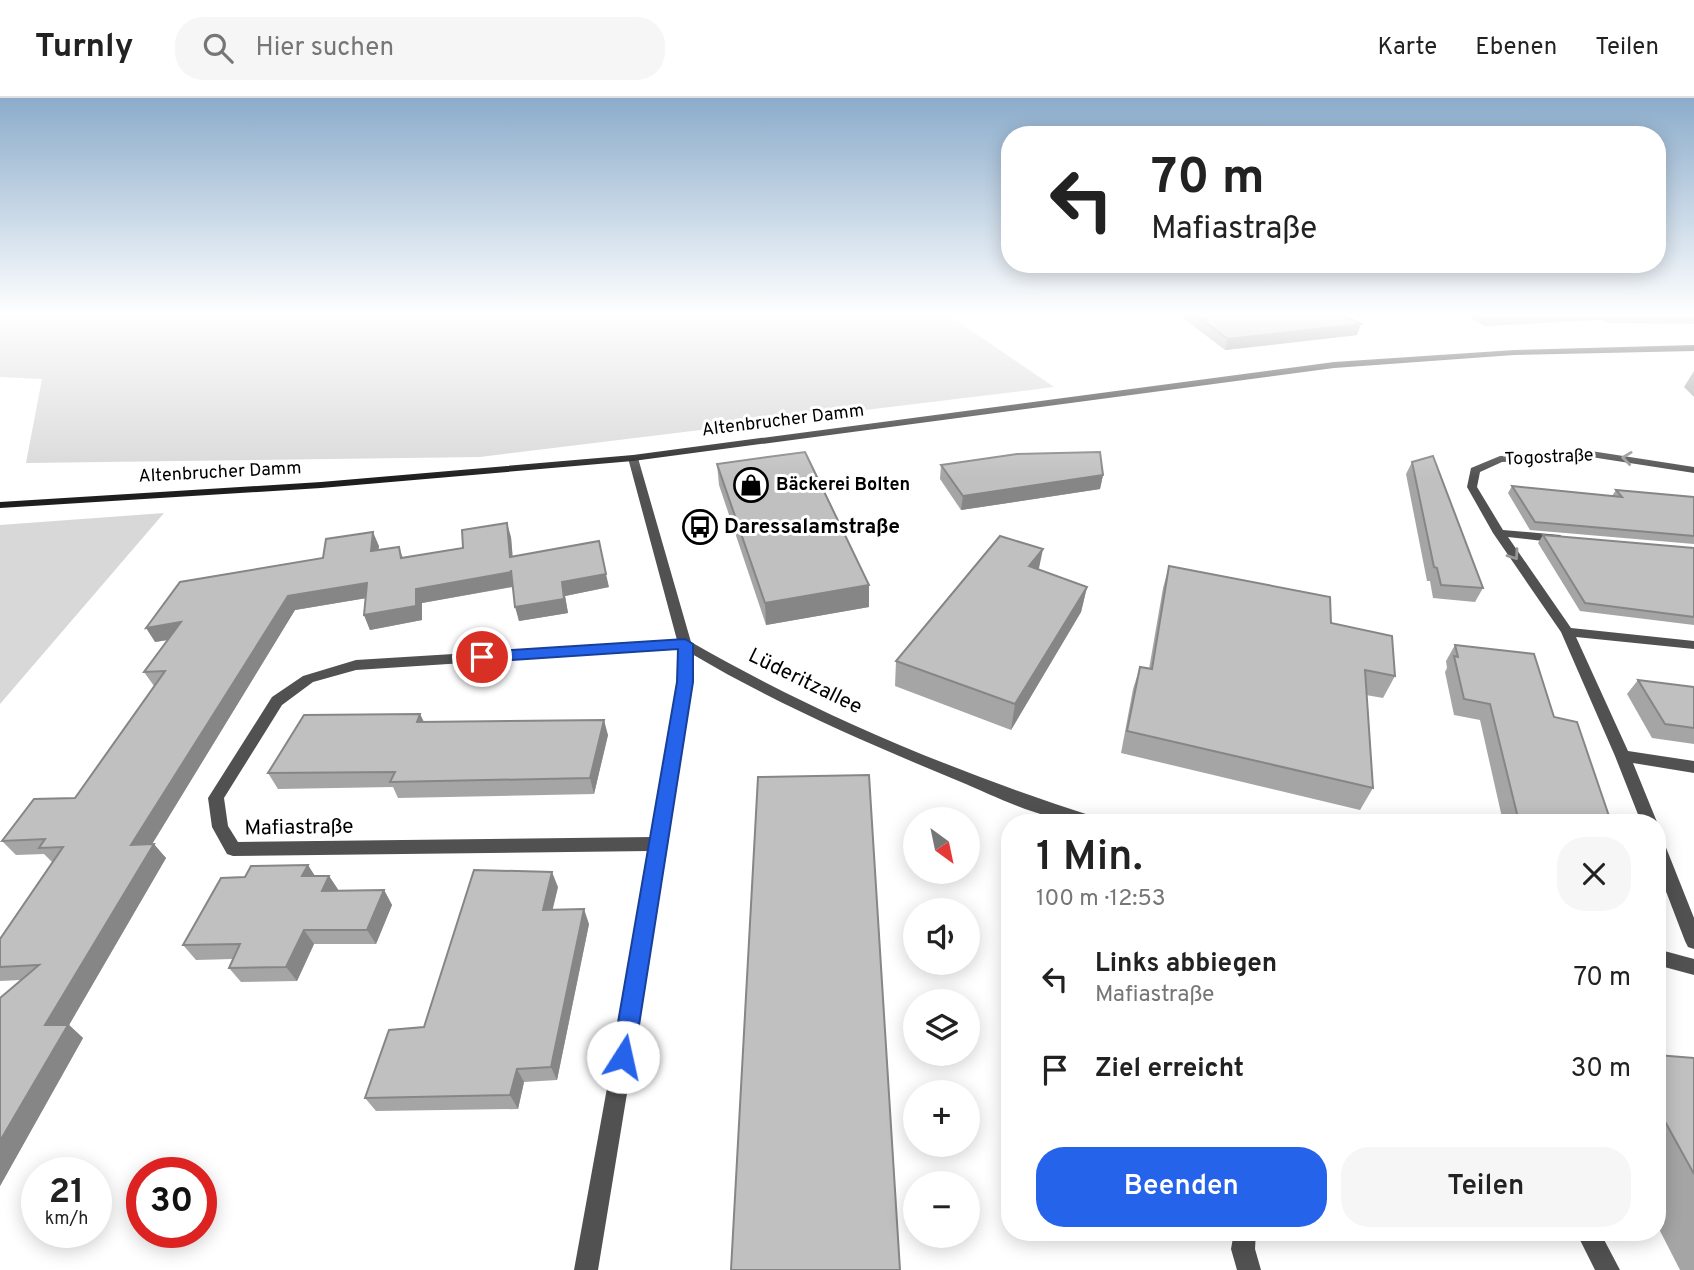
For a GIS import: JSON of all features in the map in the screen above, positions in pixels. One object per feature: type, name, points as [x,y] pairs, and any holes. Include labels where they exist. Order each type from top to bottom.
[{"type":"main road","name":"Altenbrucher Damm","points":[[0,505],[321,485],[633,458],[1306,369]]},
{"type":"street","name":"Togostraße","points":[[1646,814],[1567,632],[1499,533],[1472,487],[1475,470],[1500,459],[1591,454],[1694,470]]},
{"type":"street","points":[[586,1270],[660,844],[685,682],[685,644],[633,458]]},
{"type":"street","points":[[1499,533],[1580,541]]},
{"type":"street","points":[[1567,632],[1694,645]]},
{"type":"street","name":"Lüderitzallee","points":[[685,644],[783,700],[872,740],[1065,814]]},
{"type":"street","name":"Mafiastraße","points":[[660,844],[233,849],[220,827],[216,798],[277,701],[308,680],[356,665],[685,644]]},
{"type":"street","points":[[1623,756],[1694,767]]},
{"type":"street","points":[[1666,868],[1694,941]]},
{"type":"street","points":[[1666,959],[1694,967]]},
{"type":"street","points":[[1244,1241],[1243,1249],[1249,1270]]},
{"type":"street","points":[[1592,1241],[1608,1270]]},
{"type":"shaded area","points":[[0,369],[1027,369],[1054,387],[480,457],[26,463],[42,379],[0,377]]},
{"type":"shaded area","points":[[164,513],[0,704],[0,525]]},
{"type":"building","points":[[805,452],[869,585],[765,603],[717,464]]},
{"type":"building","points":[[1100,452],[1103,475],[963,496],[941,465],[1017,454]]},
{"type":"building","points":[[1433,456],[1483,588],[1441,585],[1437,568],[1434,567],[1412,462]]},
{"type":"building","points":[[1512,486],[1622,497],[1616,490],[1694,497],[1694,536],[1535,522]]},
{"type":"building","points":[[507,523],[510,557],[599,541],[606,574],[562,582],[564,599],[515,607],[511,570],[416,589],[416,606],[364,615],[367,583],[288,596],[131,845],[154,844],[45,1025],[68,1025],[0,1141],[0,998],[39,965],[0,967],[0,939],[63,847],[39,848],[45,839],[2,841],[34,799],[75,798],[165,671],[144,672],[181,622],[146,628],[180,582],[323,558],[326,539],[373,532],[371,551],[399,547],[401,558],[463,548],[462,530]]},
{"type":"building","points":[[1543,535],[1694,548],[1694,617],[1585,603]]},
{"type":"building","points":[[1000,536],[1043,549],[1029,566],[1087,587],[1015,704],[896,661]]},
{"type":"building","points":[[1169,566],[1330,597],[1331,623],[1392,636],[1395,676],[1365,670],[1373,788],[1127,731],[1140,667],[1152,669]]},
{"type":"building","points":[[1455,645],[1534,654],[1554,717],[1577,722],[1608,814],[1517,814],[1490,704],[1464,699],[1454,656],[1458,657]]},
{"type":"building","points":[[1638,680],[1694,687],[1694,728],[1665,724]]},
{"type":"building","points":[[420,714],[417,722],[604,720],[590,778],[390,782],[395,772],[268,773],[304,715]]},
{"type":"building","points":[[869,775],[900,1270],[731,1270],[758,777]]},
{"type":"building","points":[[308,865],[302,876],[329,876],[322,891],[384,890],[367,930],[304,930],[286,967],[229,968],[240,944],[183,945],[221,878],[245,877],[251,866]]},
{"type":"building","points":[[474,870],[552,872],[543,910],[584,909],[551,1067],[517,1069],[510,1095],[365,1098],[389,1030],[424,1027]]},
{"type":"building","points":[[1666,1056],[1694,1058],[1694,1174],[1666,1123]]},
{"type":"place","name":"Bäckerei Bolten","points":[[751,485]]},
{"type":"place","name":"Daressalamstraße","points":[[700,527]]},
{"type":"route","points":[[482,657],[685,644],[685,682],[623,1057]]}]
